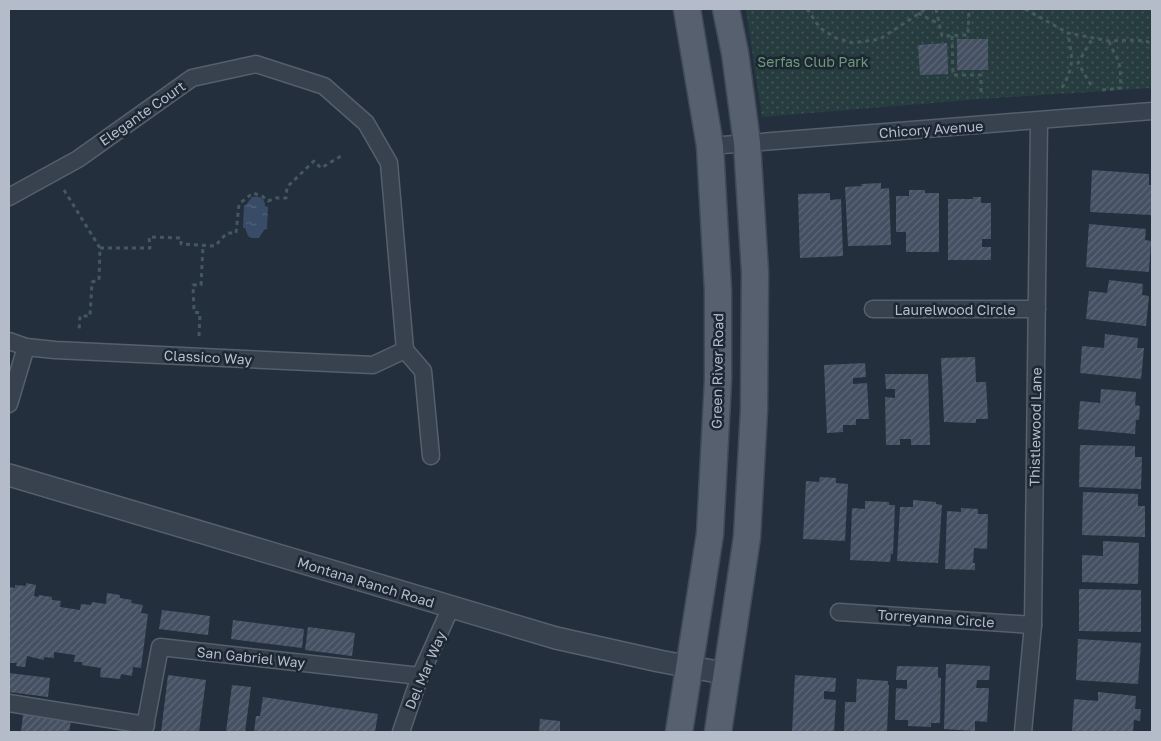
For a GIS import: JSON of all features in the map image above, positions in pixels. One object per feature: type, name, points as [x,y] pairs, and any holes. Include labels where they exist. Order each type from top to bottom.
[{"type":"main road","name":"Green River Road","points":[[679,732],[710,534],[718,380],[718,291],[710,146],[687,9]]},
{"type":"main road","points":[[718,732],[747,537],[754,410],[754,272],[747,143],[735,53],[726,9]]},
{"type":"street","name":"Elegante Court","points":[[9,197],[78,159],[192,78],[256,64],[324,86],[366,123],[389,163],[405,350]]},
{"type":"street","name":"Chicory Avenue","points":[[710,146],[1152,111]]},
{"type":"street","name":"Thistlewood Lane","points":[[1023,732],[1033,624],[1039,121]]},
{"type":"street","name":"Laurelwood Circle","points":[[874,309],[1037,309]]},
{"type":"street","name":"Classico Way","points":[[9,341],[26,347],[55,350],[373,365],[405,350]]},
{"type":"street","points":[[9,404],[26,347]]},
{"type":"street","points":[[405,350],[423,371],[431,456]]},
{"type":"street","name":"Montana Ranch Road","points":[[9,475],[556,638],[728,674]]},
{"type":"street","name":"Del Mar Way","points":[[401,732],[420,676],[450,607]]},
{"type":"street","name":"Torreyanna Circle","points":[[839,612],[1033,624]]},
{"type":"street","name":"San Gabriel Way","points":[[9,704],[145,728],[160,647],[420,676]]},
{"type":"path","points":[[807,9],[820,28],[836,38],[853,43],[880,39],[926,9]]},
{"type":"path","points":[[936,9],[942,36],[968,35],[969,9]]},
{"type":"path","points":[[1024,9],[1068,33],[1092,39],[1146,41],[1152,44]]},
{"type":"path","points":[[918,14],[939,24]]},
{"type":"path","points":[[1062,88],[1068,78],[1072,62],[1068,33]]},
{"type":"path","points":[[952,36],[952,75],[981,75],[981,95]]},
{"type":"path","points":[[1078,63],[1092,39]]},
{"type":"path","points":[[1102,90],[1121,88],[1120,64],[1117,56],[1111,50],[1109,41]]},
{"type":"path","points":[[1072,62],[1078,63],[1091,85]]},
{"type":"path","points":[[100,248],[150,248],[149,236],[181,238],[182,244],[215,246],[227,233],[236,233],[240,204],[253,193],[262,196],[268,201],[276,198],[286,198],[287,187],[314,161],[321,168],[341,156]]},
{"type":"path","points":[[64,190],[100,248],[99,280],[92,282],[90,316],[80,316],[79,331]]},
{"type":"path","points":[[200,336],[200,313],[194,312],[193,286],[201,285],[202,245]]},
{"type":"green space","name":"Serfas Club Park","points":[[746,9],[1152,9],[1152,88],[981,99],[762,117]]},
{"type":"water","points":[[252,197],[262,198],[265,206],[268,207],[267,229],[264,230],[259,238],[251,238],[248,236],[245,228],[243,228],[244,205]]},
{"type":"building","points":[[957,39],[988,39],[988,70],[957,70]]},
{"type":"building","points":[[947,43],[948,74],[920,75],[918,45]]},
{"type":"building","points":[[1092,170],[1149,174],[1149,185],[1152,185],[1152,215],[1090,212]]},
{"type":"building","points":[[881,183],[881,189],[889,188],[891,245],[848,246],[845,187]]},
{"type":"building","points":[[909,190],[925,190],[925,193],[939,193],[939,252],[906,252],[906,232],[896,232],[896,196],[909,196]]},
{"type":"building","points":[[830,193],[830,200],[841,199],[843,256],[800,258],[798,194]]},
{"type":"building","points":[[973,197],[981,197],[981,203],[991,203],[991,239],[982,239],[982,247],[991,247],[991,260],[948,260],[948,199],[973,199]]},
{"type":"building","points":[[1089,224],[1146,229],[1145,240],[1151,241],[1149,272],[1086,267]]},
{"type":"building","points":[[1109,280],[1143,284],[1142,295],[1149,296],[1146,326],[1086,319],[1089,291],[1107,293]]},
{"type":"building","points":[[1105,334],[1138,338],[1137,348],[1144,348],[1141,379],[1080,373],[1082,346],[1104,348]]},
{"type":"building","points":[[975,357],[976,382],[986,382],[988,419],[976,419],[976,423],[944,422],[941,358]]},
{"type":"building","points":[[865,363],[866,377],[853,378],[853,384],[867,383],[869,419],[856,419],[856,425],[843,425],[843,432],[827,433],[824,365]]},
{"type":"building","points":[[885,374],[928,374],[930,445],[911,445],[911,439],[900,439],[900,445],[886,445],[885,397],[895,398],[895,389],[886,389]]},
{"type":"building","points":[[1101,389],[1136,392],[1135,405],[1140,406],[1135,434],[1078,429],[1080,401],[1100,403]]},
{"type":"building","points":[[1080,445],[1135,446],[1135,457],[1142,457],[1141,489],[1079,487]]},
{"type":"building","points":[[820,477],[836,478],[836,483],[848,484],[845,541],[803,539],[806,481],[819,482]]},
{"type":"building","points":[[1083,492],[1138,494],[1138,506],[1145,506],[1145,537],[1082,535]]},
{"type":"building","points":[[913,500],[936,502],[936,504],[942,505],[938,563],[897,561],[900,507],[913,507]]},
{"type":"building","points":[[865,501],[889,502],[889,505],[895,505],[893,554],[891,554],[890,562],[850,560],[852,508],[865,509]]},
{"type":"building","points":[[961,508],[978,509],[978,514],[988,514],[987,549],[974,548],[973,563],[975,563],[975,570],[945,569],[947,511],[961,512]]},
{"type":"building","points":[[1103,541],[1139,543],[1138,584],[1082,582],[1082,555],[1103,556]]},
{"type":"building","points":[[26,583],[36,585],[34,596],[52,597],[52,600],[61,601],[60,607],[80,610],[81,604],[91,605],[92,602],[106,604],[107,593],[120,595],[120,598],[132,600],[131,603],[143,605],[141,613],[148,614],[141,668],[133,667],[132,676],[121,674],[120,679],[100,677],[101,668],[82,665],[82,662],[74,662],[75,655],[54,652],[54,658],[44,657],[44,660],[27,656],[25,667],[16,666],[17,663],[9,663],[9,587],[15,588],[15,585],[26,586]]},
{"type":"building","points":[[1079,589],[1141,590],[1141,632],[1079,631]]},
{"type":"building","points":[[162,610],[210,616],[208,635],[159,629]]},
{"type":"building","points":[[233,620],[304,629],[302,648],[231,639]]},
{"type":"building","points":[[308,627],[355,633],[352,656],[305,650]]},
{"type":"building","points":[[1078,639],[1141,643],[1138,684],[1076,680]]},
{"type":"building","points":[[946,664],[990,666],[989,680],[977,680],[976,688],[989,688],[987,722],[975,721],[975,731],[944,729]]},
{"type":"building","points":[[897,666],[938,667],[938,677],[941,678],[940,723],[931,723],[931,727],[908,726],[908,720],[895,720],[896,688],[907,689],[907,680],[896,680]]},
{"type":"building","points":[[9,673],[50,678],[48,697],[9,692]]},
{"type":"building","points":[[168,675],[206,680],[199,732],[161,732]]},
{"type":"building","points":[[795,675],[836,678],[835,692],[824,691],[824,699],[836,700],[834,732],[792,732]]},
{"type":"building","points":[[857,679],[888,681],[887,732],[844,732],[845,702],[856,702]]},
{"type":"building","points":[[232,685],[251,687],[245,732],[226,732]]},
{"type":"building","points":[[1098,692],[1136,696],[1135,709],[1141,709],[1140,721],[1134,720],[1133,732],[1072,732],[1074,699],[1098,701]]},
{"type":"building","points":[[263,697],[378,714],[375,732],[254,732],[256,716],[260,716]]},
{"type":"building","points":[[23,714],[71,721],[69,732],[21,732]]},
{"type":"building","points":[[540,719],[560,721],[560,732],[539,732]]}]
